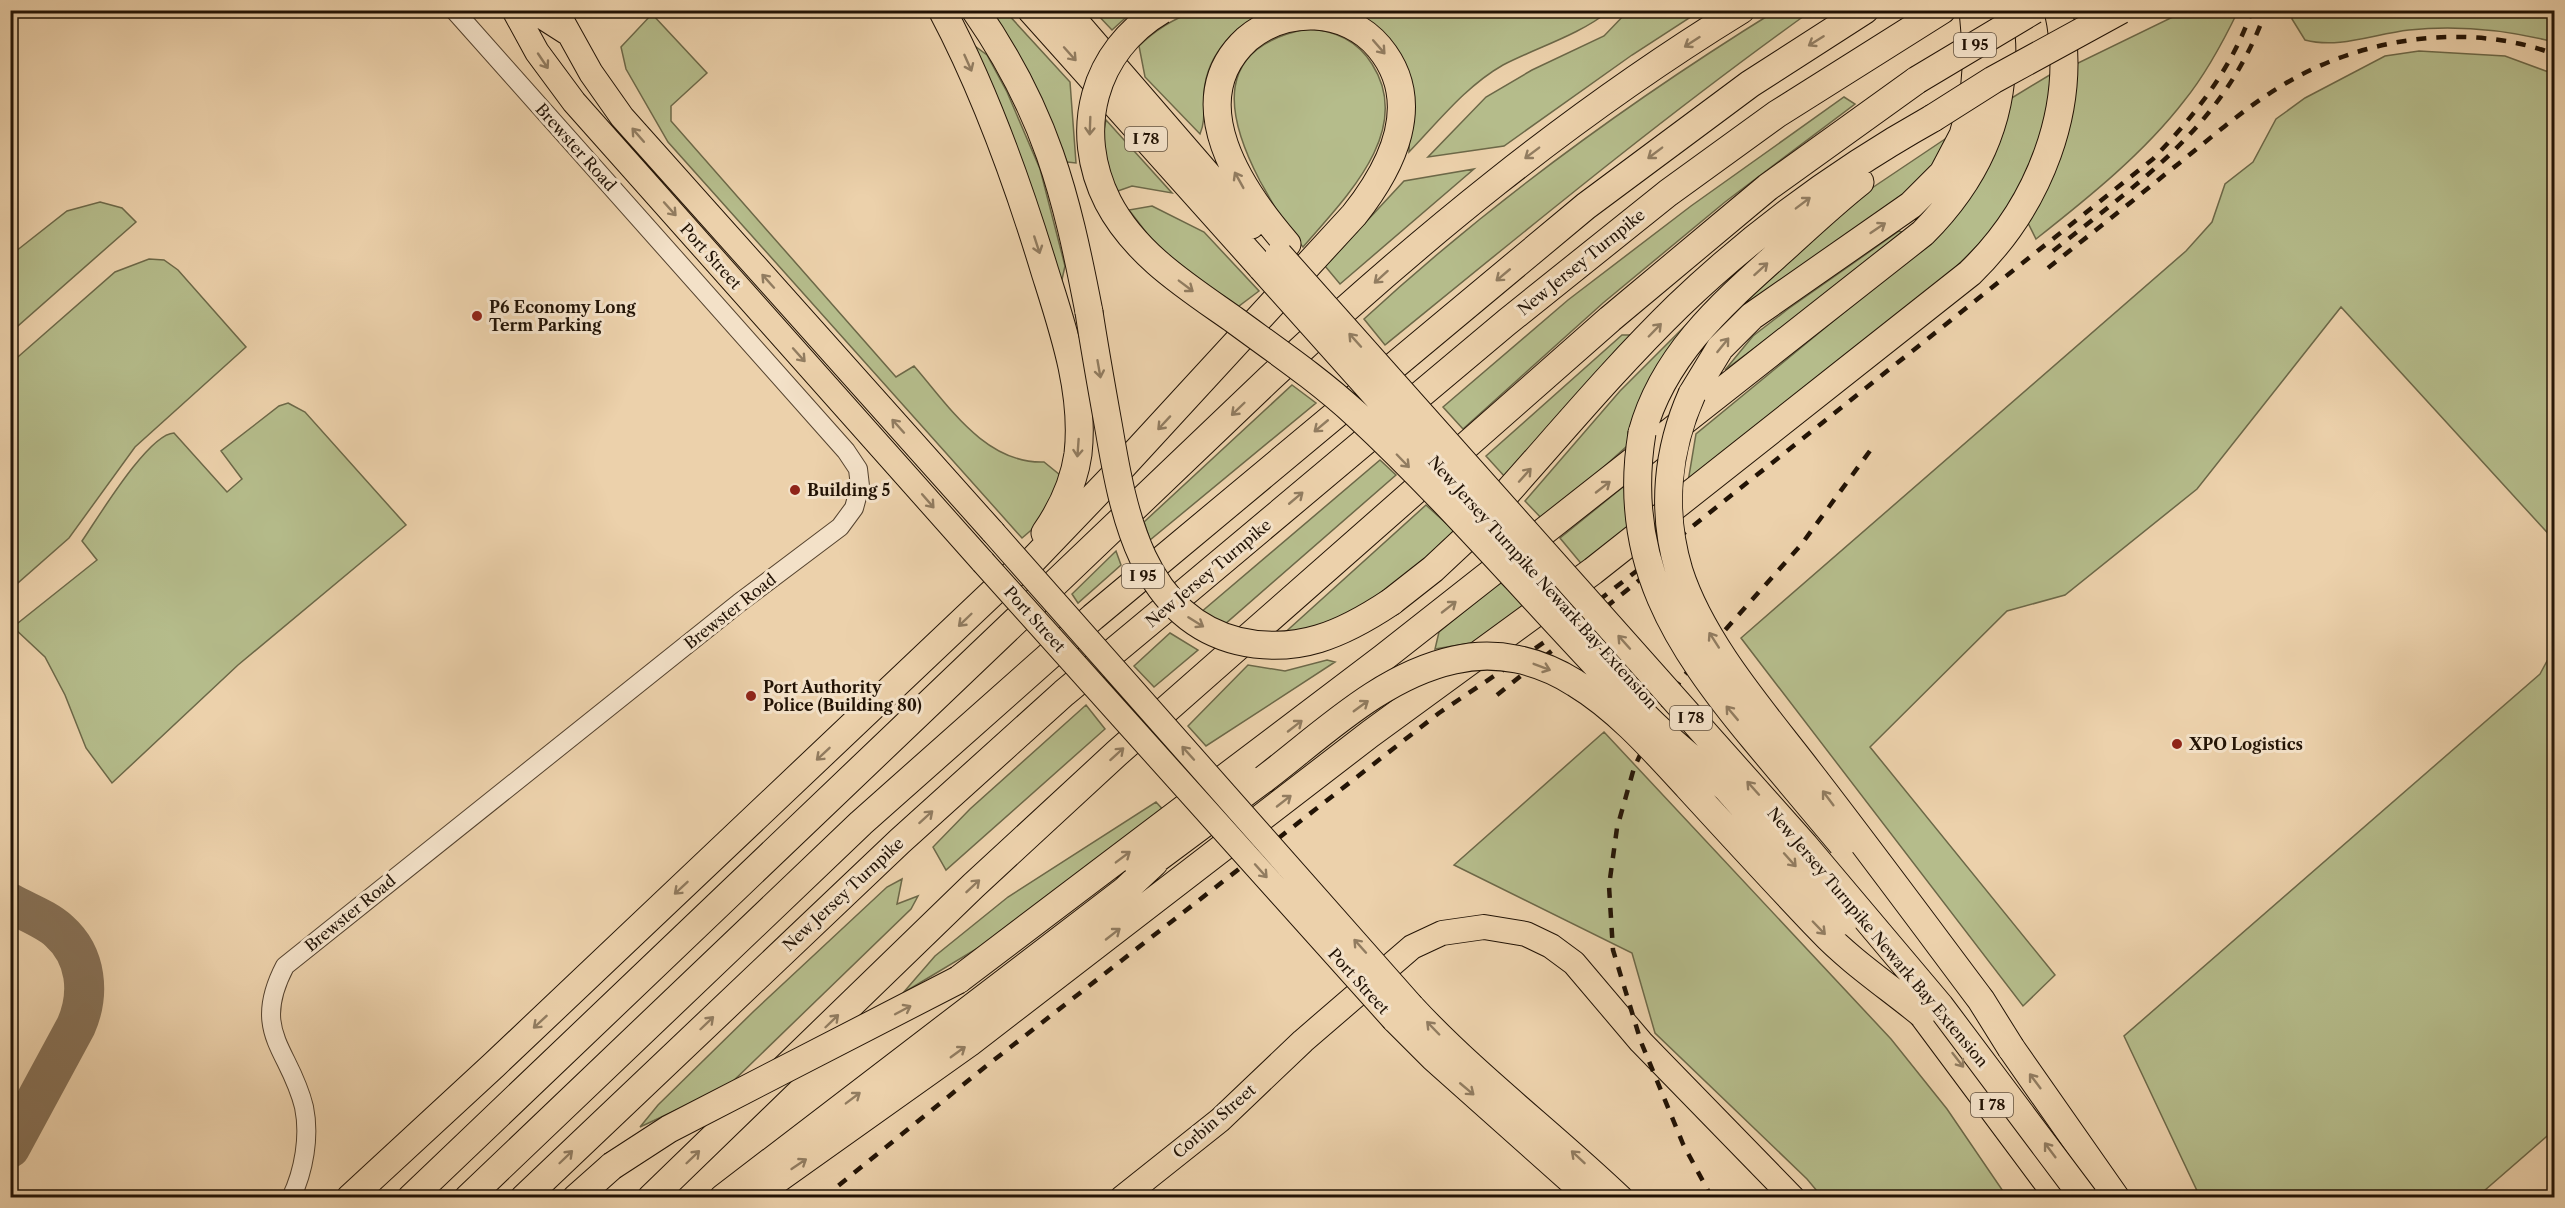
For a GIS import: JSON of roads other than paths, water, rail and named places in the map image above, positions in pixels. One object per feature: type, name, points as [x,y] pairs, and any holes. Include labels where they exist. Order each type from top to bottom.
[{"type":"highway","points":[[942,10],[981,93],[1029,219],[1062,328],[1077,407],[1078,454],[1069,488],[1049,527],[1007,579]]},
{"type":"highway","points":[[975,10],[1011,67],[1048,144],[1067,208],[1128,522],[1152,576],[1177,607],[1201,625],[1233,639],[1258,645],[1286,646],[1322,640],[1338,634],[1392,602],[1454,550],[1655,329],[1705,282],[1846,172],[1881,147],[2014,68],[2121,10]]},
{"type":"highway","name":"New Jersey Turnpike Newark Bay Extension","points":[[1031,10],[1330,312],[1805,846],[1940,1006],[2084,1197]]},
{"type":"highway","name":"New Jersey Turnpike Newark Bay Extension","points":[[1065,10],[1725,787],[1833,908],[1922,1014],[2059,1197]]},
{"type":"highway","points":[[1162,10],[1144,22],[1118,48],[1102,73],[1094,95],[1089,132],[1094,164],[1102,188],[1119,219],[1143,249],[1172,275],[1310,375],[1354,413],[1479,540],[1645,717],[1725,787]]},
{"type":"highway","points":[[411,1197],[1358,297],[1444,223],[1554,137],[1741,10]]},
{"type":"highway","name":"I 95","points":[[468,1197],[861,823],[1093,617],[1596,199],[1750,84],[1865,10]]},
{"type":"highway","name":"New Jersey Turnpike","points":[[524,1197],[801,932],[1064,693],[1611,237],[1777,114],[1942,10]]},
{"type":"highway","points":[[1973,10],[1977,56],[1974,95],[1963,135],[1943,172],[1911,204],[1742,324],[1710,362],[1692,394],[1672,452],[1668,488],[1674,549],[1691,602],[1756,702],[1981,1000],[2011,1048],[2116,1197]]},
{"type":"highway","points":[[958,980],[1375,664],[1923,233],[1963,187],[1987,140],[1996,106],[2001,68],[1998,10]]},
{"type":"highway","name":"I 95","points":[[651,1197],[881,974],[1083,784],[1693,247],[1768,187],[1917,80],[2034,10]]},
{"type":"highway","points":[[751,1197],[908,1088],[1027,1000],[1370,734],[1593,571],[1970,273],[2015,220],[2031,193],[2049,152],[2063,80],[2061,26],[2058,10]]},
{"type":"highway","points":[[350,1197],[486,1073],[1007,579],[1033,560],[1249,332],[1354,216],[1386,170],[1395,149],[1402,115],[1400,88],[1395,70],[1376,44],[1360,30],[1321,17],[1283,20],[1257,31],[1242,44],[1231,59],[1219,91],[1220,126],[1231,164],[1253,203],[1276,256]]},
{"type":"highway","points":[[1933,118],[1715,311],[1680,352],[1664,378],[1642,433],[1638,488],[1642,543],[1656,590],[1682,643],[1721,699],[2011,1048]]},
{"type":"highway","points":[[576,1197],[612,1167],[669,1129],[958,980],[1005,960],[1154,863],[1369,700],[1421,670],[1456,659],[1491,656],[1542,666],[1574,682],[1614,713],[1673,771],[1822,932],[1922,1014]]},
{"type":"highway","points":[[723,1197],[1124,891],[1154,863]]},
{"type":"main road","name":"Port Street","points":[[513,10],[537,52],[574,102],[983,562],[1403,1013],[1450,1045],[1535,1118],[1621,1197]]},
{"type":"main road","points":[[537,10],[541,16],[569,33]]},
{"type":"main road","name":"Port Street","points":[[556,10],[605,94],[625,120],[993,532],[1403,1013],[1433,1059],[1589,1197]]},
{"type":"main road","name":"Corbin Street","points":[[1122,1197],[1220,1120],[1303,1041],[1394,962],[1429,938],[1456,930],[1484,927],[1526,934],[1551,946],[1574,963],[1641,1042],[1793,1197]]},
{"type":"street","name":"Brewster Road","points":[[291,1197],[303,1162],[306,1125],[297,1086],[273,1037],[271,1019],[273,998],[285,966],[739,603],[833,533],[850,515],[859,494],[858,469],[846,451],[454,10]]},
{"type":"railway","points":[[823,1198],[985,1067],[1439,713],[1546,641],[1634,573],[2153,159],[2211,90],[2234,52],[2252,10]]},
{"type":"railway","points":[[2053,251],[2149,173],[2205,117],[2228,86],[2249,50],[2266,10]]},
{"type":"railway","points":[[2048,268],[2245,110],[2295,78],[2325,64],[2356,52],[2389,44],[2456,37],[2522,44],[2554,54]]},
{"type":"railway","points":[[1712,1198],[1683,1144],[1641,1042],[1613,950],[1609,886],[1617,828],[1634,768],[1662,708],[1683,677],[1801,545],[1875,444]]},
{"type":"railway","points":[[1497,695],[1642,578]]},
{"type":"place","name":"P6 Economy Long Term Parking","points":[[477,316]]},
{"type":"place","name":"Building 5","points":[[795,490]]},
{"type":"place","name":"Port Authority Police (Building 80)","points":[[751,696]]},
{"type":"place","name":"XPO Logistics","points":[[2177,744]]}]
